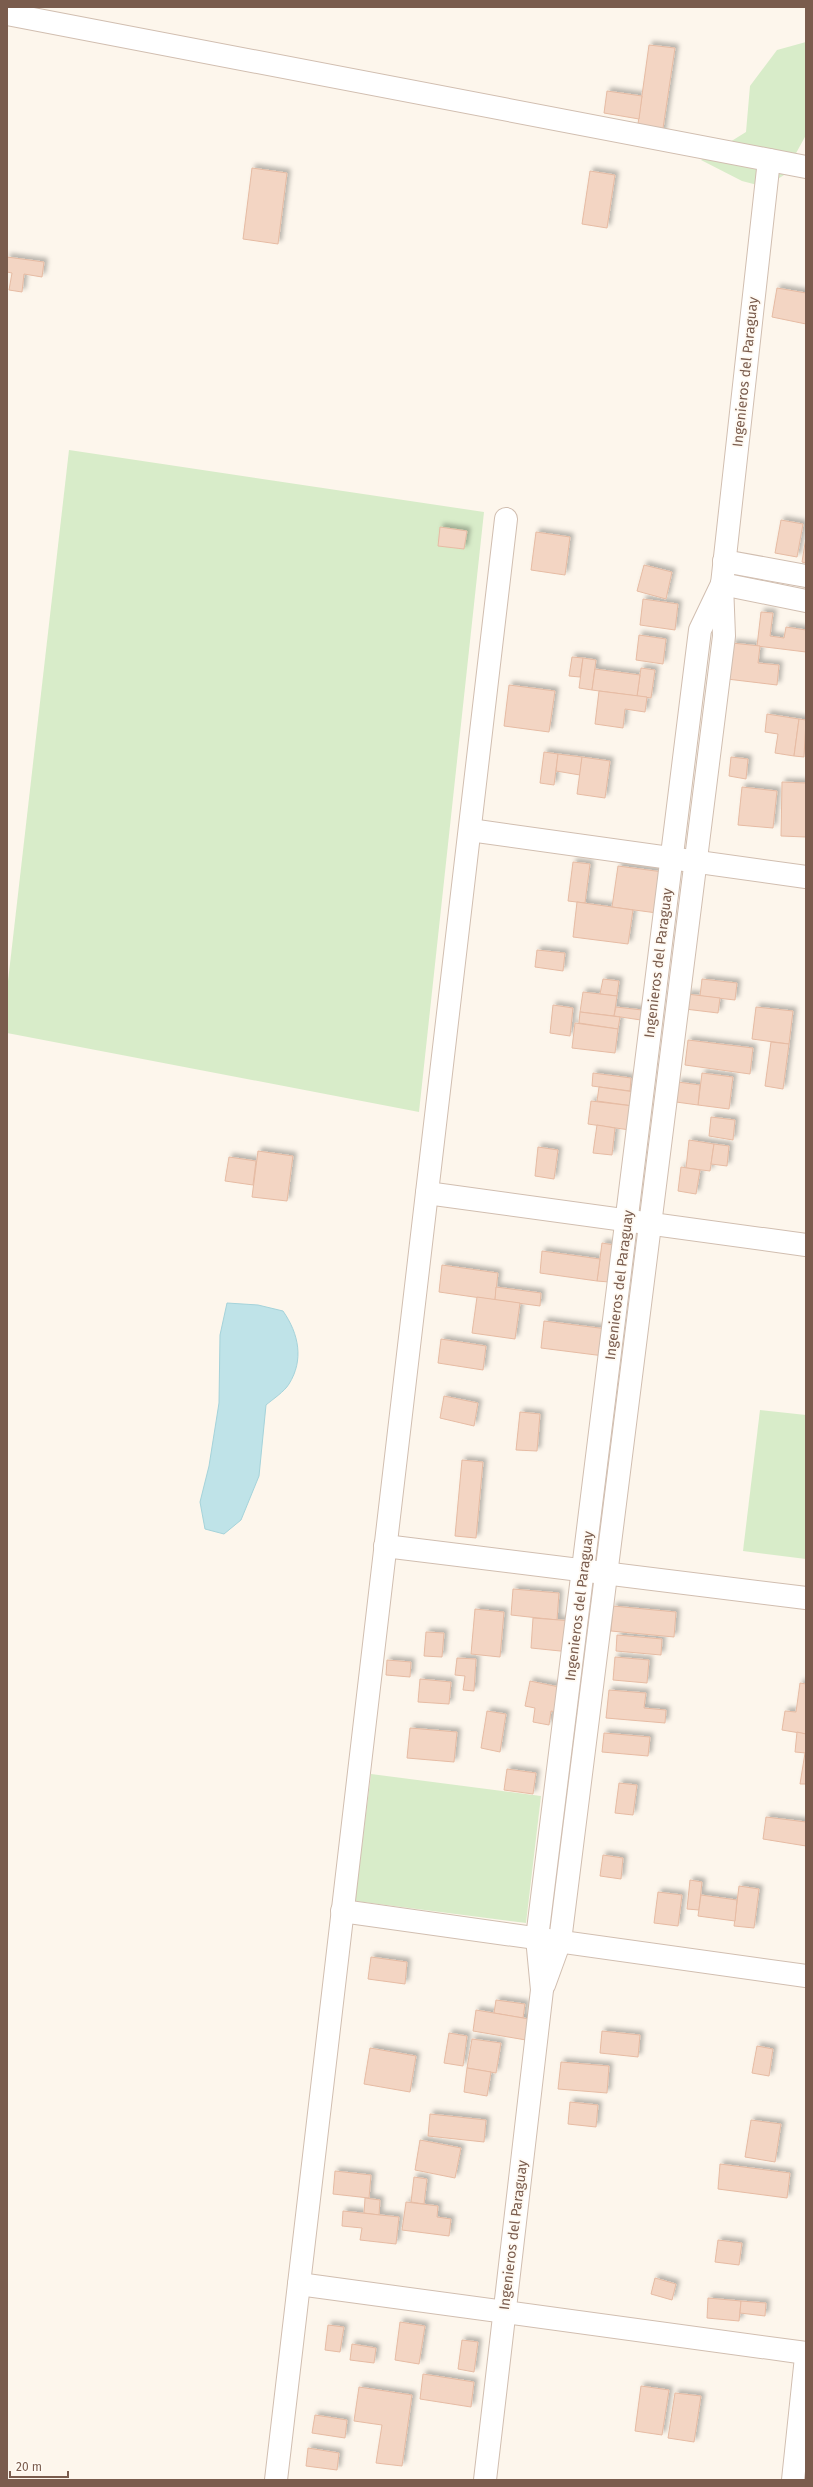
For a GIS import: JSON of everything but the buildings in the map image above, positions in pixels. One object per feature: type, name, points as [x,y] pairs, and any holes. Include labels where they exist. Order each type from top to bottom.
[{"type":"street","points":[[7,14],[806,167]]},
{"type":"street","name":"Ingenieros del Paraguay","points":[[542,1990],[560,1941],[724,636],[722,584],[724,561],[769,160]]},
{"type":"street","points":[[276,2480],[506,519]]},
{"type":"street","points":[[724,561],[806,576]]},
{"type":"street","points":[[722,584],[806,601]]},
{"type":"street","name":"Ingenieros del Paraguay","points":[[485,2480],[542,1990],[537,1938],[700,630],[722,584]]},
{"type":"street","points":[[470,830],[806,877]]},
{"type":"street","points":[[427,1193],[806,1245]]},
{"type":"street","points":[[385,1546],[806,1598]]},
{"type":"street","points":[[342,1911],[806,1976]]},
{"type":"street","points":[[299,2284],[806,2353]]},
{"type":"street","points":[[793,2480],[806,2357]]},
{"type":"green space","points":[[806,42],[806,135],[784,175],[765,187],[742,181],[701,160],[746,132],[750,86],[777,50]]},
{"type":"green space","points":[[69,450],[484,512],[419,1112],[7,1033],[7,990]]},
{"type":"green space","points":[[760,1410],[806,1415],[806,1559],[743,1551]]},
{"type":"green space","points":[[371,1774],[541,1796],[526,1923],[355,1901]]},
{"type":"water","points":[[227,1303],[258,1305],[283,1311],[293,1329],[296,1338],[298,1356],[297,1366],[289,1384],[281,1393],[266,1405],[259,1476],[241,1520],[224,1534],[205,1529],[200,1502],[209,1466],[219,1403],[220,1335]]}]
